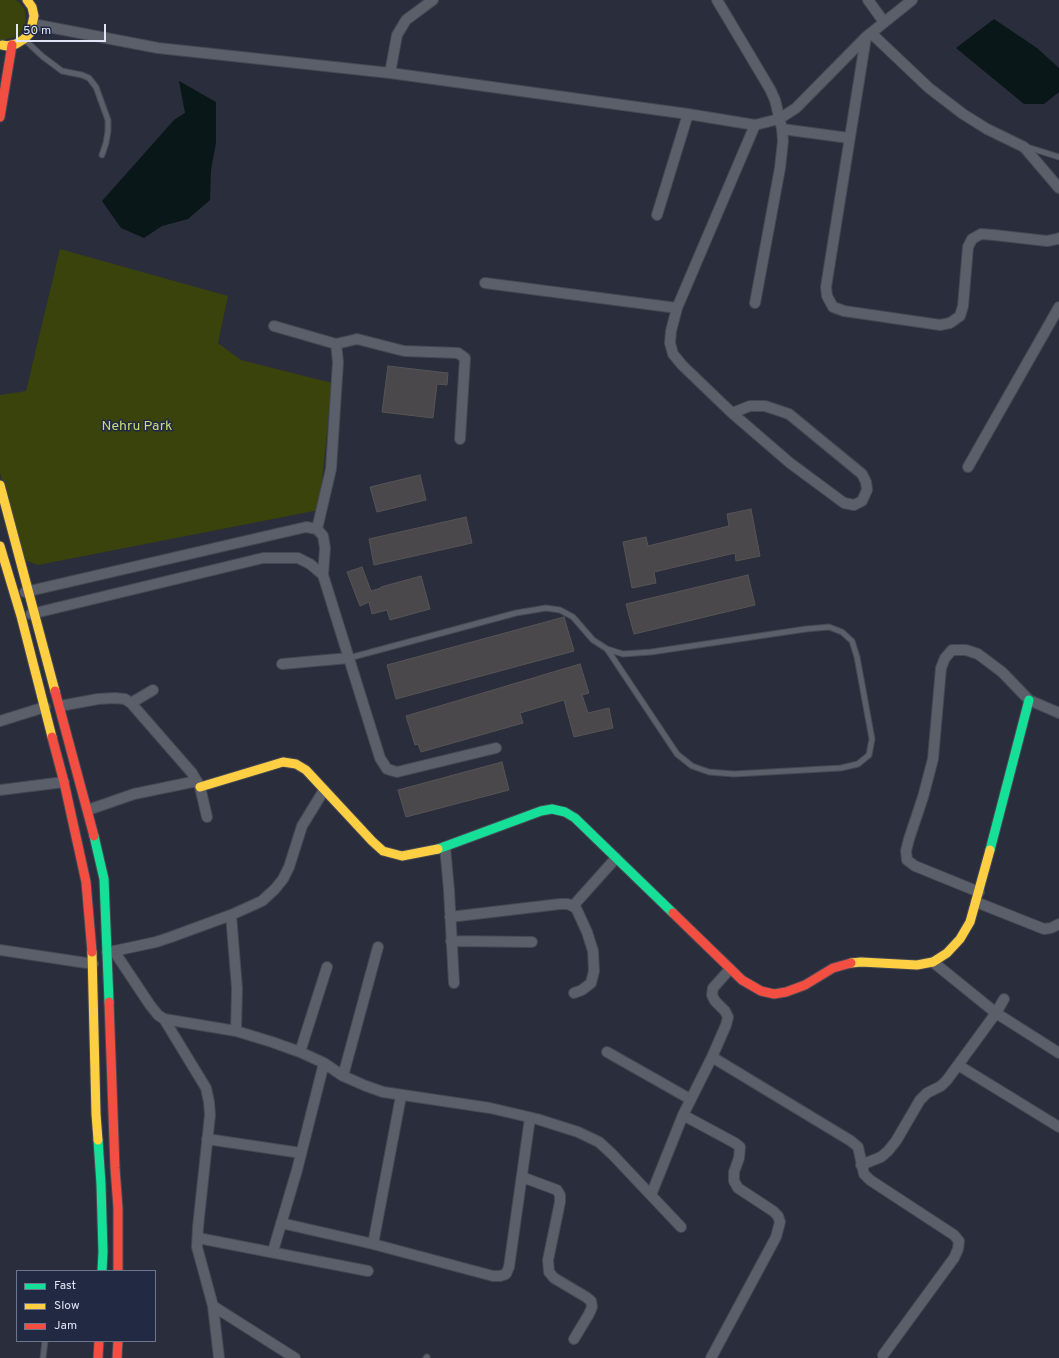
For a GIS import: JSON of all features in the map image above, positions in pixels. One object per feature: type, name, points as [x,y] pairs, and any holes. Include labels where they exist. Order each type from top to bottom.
[{"type":"main road","points":[[0,44],[7,46],[12,45],[24,39],[30,32],[34,16],[32,7],[27,0]]},
{"type":"main road","points":[[0,117],[12,45]]},
{"type":"main road","points":[[0,485],[88,810],[104,880],[110,951],[115,1168],[118,1208],[118,1270]]},
{"type":"main road","points":[[0,546],[21,616],[45,707],[64,782],[86,882],[93,964],[96,1114],[101,1184],[102,1270]]},
{"type":"main road","points":[[198,784],[283,762],[296,764],[306,770],[383,851],[402,856],[445,847],[541,811],[552,809],[565,812],[575,818],[742,980],[761,991],[774,994],[793,990],[833,968],[847,963],[861,962],[917,965],[933,962],[947,953],[960,939],[970,922],[980,892],[1029,700]]},
{"type":"main road","points":[[98,1342],[98,1358]]},
{"type":"main road","points":[[117,1358],[118,1342]]},
{"type":"street","points":[[390,73],[397,36],[406,20],[433,0]]},
{"type":"street","points":[[716,0],[770,89],[775,100],[782,129],[783,141],[780,168],[755,303]]},
{"type":"street","points":[[868,0],[884,22]]},
{"type":"street","points":[[33,24],[158,48],[390,73],[688,114],[755,125],[779,119],[796,108],[868,35],[912,0]]},
{"type":"street","points":[[868,35],[849,138],[826,287],[833,307],[844,311],[940,325],[950,323],[960,316],[963,306],[968,246],[972,239],[981,234],[1047,241],[1059,238]]},
{"type":"street","points":[[868,35],[929,88],[963,114],[987,129],[1024,146],[1059,188]]},
{"type":"street","points":[[657,215],[688,114]]},
{"type":"street","points":[[732,413],[750,406],[765,406],[789,414],[862,474],[866,482],[867,490],[862,501],[854,505],[844,503],[790,463],[732,413],[682,366],[674,354],[670,343],[670,331],[677,308],[755,125]]},
{"type":"street","points":[[782,129],[849,138]]},
{"type":"street","points":[[485,283],[677,308]]},
{"type":"street","points":[[968,467],[1059,307]]},
{"type":"street","points":[[274,326],[336,344],[357,339],[404,351],[458,353],[465,358],[460,439]]},
{"type":"street","points":[[317,529],[331,469],[338,362],[336,344]]},
{"type":"street","points":[[14,595],[29,590],[306,527],[317,529],[323,536],[323,575],[380,758],[387,768],[397,772],[496,748]]},
{"type":"street","points":[[21,616],[263,558],[298,558],[310,564],[323,575]]},
{"type":"street","points":[[980,892],[915,866],[907,860],[906,851],[909,839],[923,797],[933,758],[941,668],[945,658],[952,650],[966,650],[978,654],[1002,672],[1029,700],[1059,713]]},
{"type":"street","points":[[282,664],[349,658]]},
{"type":"street","points":[[131,703],[153,690]]},
{"type":"street","points":[[60,706],[98,699],[126,699],[182,761],[198,784],[207,817]]},
{"type":"street","points":[[0,721],[45,707]]},
{"type":"street","points":[[0,790],[64,782]]},
{"type":"street","points":[[88,810],[134,794],[198,784]]},
{"type":"street","points":[[219,1358],[213,1306],[197,1247],[210,1102],[206,1088],[164,1020],[150,1005],[110,951],[156,942],[230,915],[262,901],[283,879],[289,867],[302,826],[324,790]]},
{"type":"street","points":[[445,847],[454,983]]},
{"type":"street","points":[[573,906],[616,858]]},
{"type":"street","points":[[976,902],[1044,928],[1051,928],[1059,924]]},
{"type":"street","points":[[450,917],[560,904],[568,904],[573,906],[576,908],[587,932],[594,961],[594,971],[591,983],[582,990],[574,993]]},
{"type":"street","points":[[230,915],[237,988],[236,1031]]},
{"type":"street","points":[[451,941],[532,942]]},
{"type":"street","points":[[343,1076],[378,947]]},
{"type":"street","points":[[0,950],[93,964]]},
{"type":"street","points":[[933,962],[996,1013],[1059,1053]]},
{"type":"street","points":[[300,1052],[327,968]]},
{"type":"street","points":[[651,1195],[690,1099],[712,1057],[726,1025],[728,1017],[712,995],[713,988],[730,968]]},
{"type":"street","points":[[861,1166],[881,1157],[888,1151],[896,1141],[920,1100],[927,1093],[941,1086],[996,1013],[1004,999]]},
{"type":"street","points":[[164,1020],[236,1031],[300,1052],[324,1063],[343,1076],[383,1092],[490,1108],[578,1132],[599,1142],[681,1227]]},
{"type":"street","points":[[607,1052],[690,1099]]},
{"type":"street","points":[[712,1057],[851,1141],[858,1147],[861,1166],[864,1174],[870,1180],[954,1235],[959,1241],[954,1258],[883,1355]]},
{"type":"street","points":[[273,1251],[301,1153],[324,1063]]},
{"type":"street","points":[[958,1065],[1059,1127]]},
{"type":"street","points":[[373,1244],[402,1096]]},
{"type":"street","points":[[683,1115],[735,1142],[740,1147],[739,1158],[734,1172],[734,1182],[738,1188],[773,1211],[778,1216],[780,1222],[776,1237],[711,1358]]},
{"type":"street","points":[[281,1223],[373,1244],[493,1276],[506,1274],[509,1267],[530,1118]]},
{"type":"street","points":[[207,1139],[301,1153]]},
{"type":"street","points":[[522,1177],[557,1190],[560,1195],[560,1202],[548,1260],[549,1272],[554,1278],[591,1301],[592,1307],[574,1339]]},
{"type":"street","points":[[198,1238],[273,1251],[368,1271]]},
{"type":"street","points":[[213,1306],[295,1358]]},
{"type":"lane","points":[[24,39],[62,72],[82,75],[89,78],[96,87],[108,120],[107,137],[102,155]]},
{"type":"lane","points":[[1024,146],[1059,156]]},
{"type":"lane","points":[[349,658],[516,613],[546,608],[560,610],[573,616],[593,640],[607,649],[623,654],[651,652],[829,627],[842,632],[852,641],[857,657],[872,739],[869,755],[858,764],[841,768],[734,774],[709,772],[692,766],[677,754],[607,649]]},
{"type":"lane","points":[[43,1358],[44,1342]]},
{"type":"green space","points":[[0,0],[16,0],[21,4],[25,11],[26,19],[24,27],[18,36],[0,41]]},
{"type":"green space","name":"Nehru Park","points":[[60,249],[228,296],[218,343],[241,360],[332,383],[319,510],[38,565],[25,560],[0,473],[0,395],[26,391]]},
{"type":"shaded area","points":[[994,19],[1037,48],[1059,68],[1059,92],[1044,104],[1024,104],[956,48]]},
{"type":"shaded area","points":[[179,81],[216,102],[216,143],[211,170],[210,200],[188,219],[162,226],[144,238],[121,228],[102,201],[174,120],[185,113]]},
{"type":"building","points":[[388,366],[448,373],[447,385],[437,384],[433,418],[382,412]]},
{"type":"building","points":[[420,475],[426,500],[377,512],[370,487]]},
{"type":"building","points":[[751,509],[760,556],[736,561],[735,553],[654,572],[656,583],[632,588],[623,542],[646,537],[648,546],[729,526],[727,514]]},
{"type":"building","points":[[466,517],[472,543],[374,565],[369,539]]},
{"type":"building","points":[[362,567],[371,591],[421,576],[430,609],[390,620],[387,610],[372,614],[369,602],[360,606],[347,572]]},
{"type":"building","points":[[748,575],[755,605],[634,634],[626,604]]},
{"type":"building","points":[[564,617],[574,651],[396,699],[387,665]]},
{"type":"building","points":[[580,664],[589,693],[582,695],[588,713],[609,708],[613,728],[574,737],[564,700],[520,713],[523,723],[421,752],[418,744],[415,745],[406,716]]},
{"type":"building","points":[[502,762],[509,790],[406,817],[398,790]]},
{"type":"traffic: fast","points":[[990,850],[1029,700]]},
{"type":"traffic: fast","points":[[438,849],[541,811],[552,809],[565,812],[575,818],[673,913]]},
{"type":"traffic: fast","points":[[94,836],[104,879],[109,1002]]},
{"type":"traffic: fast","points":[[98,1140],[101,1184],[102,1270]]},
{"type":"traffic: slow","points":[[2,45],[7,46],[16,44],[30,33],[34,16],[32,7],[27,0]]},
{"type":"traffic: slow","points":[[0,485],[55,691]]},
{"type":"traffic: slow","points":[[0,546],[21,616],[52,737]]},
{"type":"traffic: slow","points":[[200,787],[283,762],[296,764],[306,770],[383,851],[402,856],[438,849]]},
{"type":"traffic: slow","points":[[851,963],[861,962],[917,965],[933,962],[947,953],[960,939],[970,922],[990,850]]},
{"type":"traffic: slow","points":[[92,952],[98,1140]]},
{"type":"traffic: jam","points":[[0,117],[12,45]]},
{"type":"traffic: jam","points":[[55,691],[94,836]]},
{"type":"traffic: jam","points":[[52,737],[64,782],[86,882],[92,952]]},
{"type":"traffic: jam","points":[[673,913],[742,980],[761,991],[774,994],[786,992],[805,985],[833,968],[851,963]]},
{"type":"traffic: jam","points":[[109,1002],[115,1168],[118,1208],[118,1270]]},
{"type":"traffic: jam","points":[[98,1358],[99,1342]]},
{"type":"traffic: jam","points":[[117,1358],[118,1342]]}]
